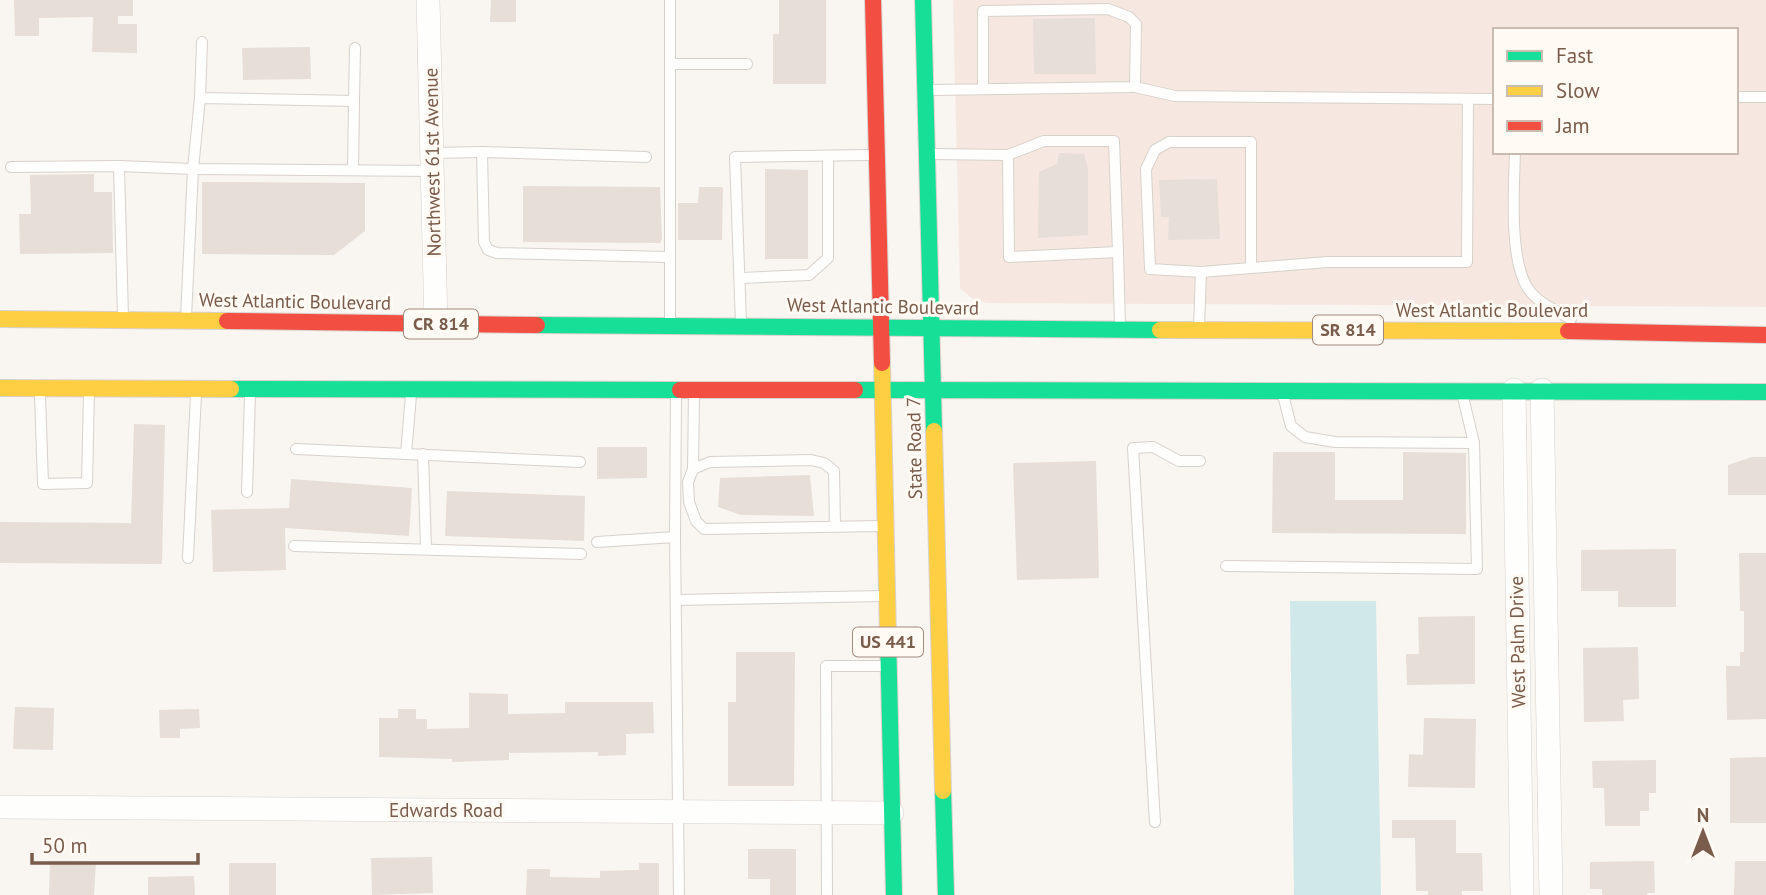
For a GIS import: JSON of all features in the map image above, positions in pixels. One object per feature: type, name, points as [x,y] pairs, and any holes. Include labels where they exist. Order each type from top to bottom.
[{"type":"main road","name":"State Road 7","points":[[873,0],[894,895]]},
{"type":"main road","name":"State Road 7","points":[[923,0],[946,895]]},
{"type":"main road","name":"West Atlantic Boulevard","points":[[0,319],[930,329],[1591,331],[1766,335]]},
{"type":"main road","points":[[0,388],[1766,392]]},
{"type":"street","name":"Northwest 61st Avenue","points":[[428,0],[436,324]]},
{"type":"street","name":"West Palm Drive","points":[[1514,390],[1522,895]]},
{"type":"street","name":"West Palm Drive","points":[[1542,390],[1551,895]]},
{"type":"street","points":[[1515,517],[1544,517]]},
{"type":"street","name":"Edwards Road","points":[[0,807],[891,813]]},
{"type":"lane","points":[[670,0],[670,325]]},
{"type":"lane","points":[[982,88],[983,11],[1108,4],[1136,24],[1135,87]]},
{"type":"lane","points":[[186,321],[202,42]]},
{"type":"lane","points":[[353,170],[355,48]]},
{"type":"lane","points":[[670,64],[747,64]]},
{"type":"lane","points":[[925,90],[1135,87],[1175,96],[1493,99]]},
{"type":"lane","points":[[1738,97],[1766,96]]},
{"type":"lane","points":[[200,98],[354,101]]},
{"type":"lane","points":[[1251,268],[1251,142],[1169,142],[1155,150],[1146,169],[1150,270],[1200,272],[1328,262],[1467,262],[1468,99]]},
{"type":"lane","points":[[927,153],[1007,155],[1044,141],[1114,141],[1121,329]]},
{"type":"lane","points":[[482,152],[484,242],[488,250],[497,253],[669,257]]},
{"type":"lane","points":[[11,167],[353,170],[432,162],[482,152],[646,157]]},
{"type":"lane","points":[[1515,154],[1516,252],[1527,287],[1547,306],[1591,331]]},
{"type":"lane","points":[[741,326],[736,157],[877,155]]},
{"type":"lane","points":[[1007,155],[1009,257],[1118,253]]},
{"type":"lane","points":[[741,278],[809,275],[828,258],[828,156]]},
{"type":"lane","points":[[119,166],[123,320]]},
{"type":"lane","points":[[1199,329],[1200,272]]},
{"type":"lane","points":[[40,388],[43,484],[87,483],[89,388]]},
{"type":"lane","points":[[188,558],[196,388]]},
{"type":"lane","points":[[247,492],[250,388]]},
{"type":"lane","points":[[406,454],[411,388]]},
{"type":"lane","points":[[676,388],[676,811],[679,895]]},
{"type":"lane","points":[[694,388],[694,469],[688,482],[696,521],[704,529],[885,526]]},
{"type":"lane","points":[[1282,389],[1291,425],[1305,437],[1335,442],[1474,443]]},
{"type":"lane","points":[[1226,566],[1477,569],[1474,443],[1461,390]]},
{"type":"lane","points":[[1155,822],[1133,448],[1153,447],[1179,461],[1200,461]]},
{"type":"lane","points":[[296,449],[580,462]]},
{"type":"lane","points":[[423,454],[426,549]]},
{"type":"lane","points":[[694,469],[710,462],[811,460],[824,463],[834,471],[835,526]]},
{"type":"lane","points":[[597,542],[675,537]]},
{"type":"lane","points":[[294,546],[581,554]]},
{"type":"lane","points":[[677,600],[887,596]]},
{"type":"lane","points":[[827,895],[827,666],[888,667]]},
{"type":"shaded area","points":[[953,0],[1766,0],[1766,307],[987,303],[974,300],[960,288]]},
{"type":"water","points":[[1290,601],[1376,601],[1381,895],[1294,895]]},
{"type":"building","points":[[14,0],[133,0],[133,16],[118,16],[118,24],[137,24],[137,53],[92,52],[93,17],[39,18],[39,36],[15,36]]},
{"type":"building","points":[[491,0],[516,0],[516,22],[490,22]]},
{"type":"building","points":[[779,0],[826,0],[826,84],[773,84],[773,34],[779,34]]},
{"type":"building","points":[[1095,18],[1096,74],[1034,74],[1033,19]]},
{"type":"building","points":[[310,47],[311,79],[243,80],[242,48]]},
{"type":"building","points":[[1059,153],[1084,154],[1088,169],[1088,235],[1038,238],[1039,172],[1057,164]]},
{"type":"building","points":[[765,169],[808,170],[808,259],[765,259]]},
{"type":"building","points":[[94,174],[94,192],[112,192],[113,253],[20,254],[19,214],[31,214],[30,175]]},
{"type":"building","points":[[1217,179],[1220,239],[1168,240],[1169,217],[1161,217],[1159,180]]},
{"type":"building","points":[[202,182],[365,183],[365,231],[334,255],[202,254]]},
{"type":"building","points":[[523,186],[660,187],[662,239],[660,243],[523,242]]},
{"type":"building","points":[[699,187],[723,187],[722,240],[678,240],[678,203],[698,203]]},
{"type":"building","points":[[134,424],[165,425],[162,564],[0,563],[0,522],[131,523]]},
{"type":"building","points":[[597,447],[647,447],[647,478],[597,479]]},
{"type":"building","points":[[1273,452],[1335,452],[1335,500],[1403,500],[1403,452],[1466,453],[1466,534],[1272,533]]},
{"type":"building","points":[[1752,457],[1766,457],[1766,495],[1728,495],[1728,465]]},
{"type":"building","points":[[1096,461],[1099,578],[1017,580],[1013,463]]},
{"type":"building","points":[[810,475],[814,516],[741,515],[718,507],[720,478]]},
{"type":"building","points":[[291,479],[412,488],[409,536],[285,528],[286,570],[213,572],[211,510],[289,508]]},
{"type":"building","points":[[447,491],[585,496],[584,541],[445,536]]},
{"type":"building","points":[[1676,549],[1676,607],[1618,607],[1618,591],[1581,591],[1581,550]]},
{"type":"building","points":[[1739,553],[1766,553],[1766,719],[1727,720],[1726,666],[1740,666],[1740,652],[1744,652]]},
{"type":"building","points":[[1475,616],[1475,684],[1407,685],[1406,654],[1419,654],[1418,617]]},
{"type":"building","points":[[1638,647],[1639,699],[1623,700],[1624,721],[1584,722],[1583,648]]},
{"type":"building","points":[[736,652],[795,652],[794,786],[728,786],[728,702],[736,702]]},
{"type":"building","points":[[469,693],[508,694],[508,714],[565,713],[565,702],[653,702],[654,733],[626,734],[626,755],[598,756],[598,752],[509,753],[509,760],[452,762],[452,759],[379,757],[379,718],[398,718],[398,709],[416,709],[416,719],[427,719],[427,729],[469,728]]},
{"type":"building","points":[[15,707],[54,708],[53,750],[13,749]]},
{"type":"building","points":[[199,709],[200,728],[180,729],[180,738],[160,738],[159,710]]},
{"type":"building","points":[[1424,718],[1476,719],[1475,788],[1408,787],[1409,754],[1423,755]]},
{"type":"building","points":[[1766,757],[1766,823],[1730,823],[1730,758]]},
{"type":"building","points":[[1656,760],[1656,793],[1649,793],[1649,811],[1640,811],[1640,826],[1605,826],[1604,788],[1593,788],[1592,761]]},
{"type":"building","points":[[1392,820],[1456,820],[1456,853],[1482,853],[1483,891],[1462,891],[1462,895],[1428,895],[1428,891],[1416,891],[1415,838],[1392,838]]},
{"type":"building","points":[[748,849],[796,849],[796,895],[770,895],[770,879],[748,879]]},
{"type":"building","points":[[432,857],[433,893],[372,895],[371,858]]},
{"type":"building","points":[[50,861],[96,862],[94,895],[49,895]]},
{"type":"building","points":[[1654,861],[1655,893],[1602,895],[1602,889],[1590,889],[1590,862]]},
{"type":"building","points":[[1735,861],[1766,861],[1766,895],[1734,895]]},
{"type":"building","points":[[229,863],[276,863],[276,895],[229,895]]},
{"type":"building","points":[[639,863],[659,863],[659,895],[526,895],[527,869],[550,869],[550,877],[600,878],[600,871],[639,870]]},
{"type":"building","points":[[194,876],[195,895],[148,895],[148,877]]},
{"type":"traffic: fast","points":[[923,0],[934,431]]},
{"type":"traffic: fast","points":[[537,325],[1160,330]]},
{"type":"traffic: fast","points":[[231,389],[680,390]]},
{"type":"traffic: fast","points":[[855,390],[1766,392]]},
{"type":"traffic: fast","points":[[888,636],[894,895]]},
{"type":"traffic: fast","points":[[943,791],[946,895]]},
{"type":"traffic: slow","points":[[0,319],[227,321]]},
{"type":"traffic: slow","points":[[1160,330],[1568,331]]},
{"type":"traffic: slow","points":[[882,363],[888,636]]},
{"type":"traffic: slow","points":[[0,388],[231,389]]},
{"type":"traffic: slow","points":[[934,431],[943,791]]},
{"type":"traffic: jam","points":[[873,0],[882,363]]},
{"type":"traffic: jam","points":[[227,321],[537,325]]},
{"type":"traffic: jam","points":[[1568,331],[1766,335]]},
{"type":"traffic: jam","points":[[680,390],[855,390]]}]
